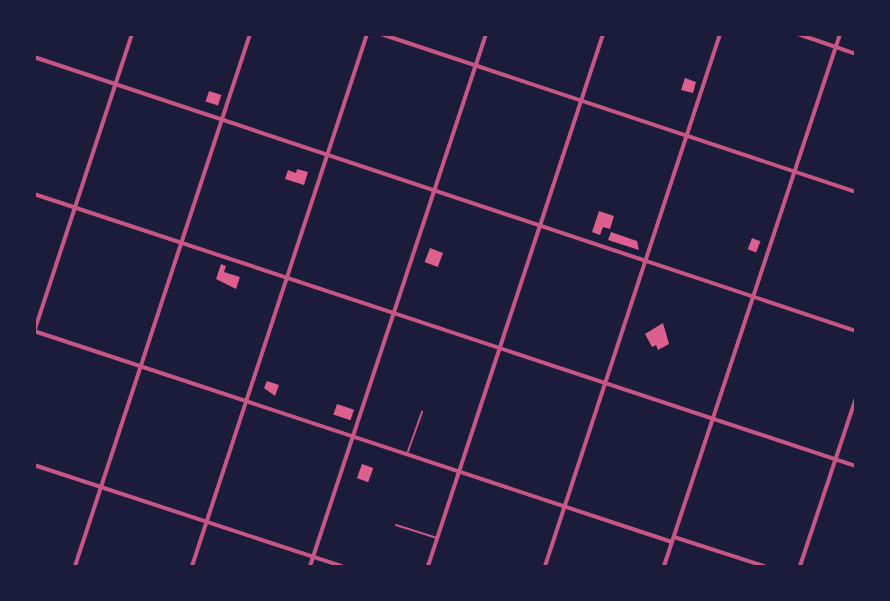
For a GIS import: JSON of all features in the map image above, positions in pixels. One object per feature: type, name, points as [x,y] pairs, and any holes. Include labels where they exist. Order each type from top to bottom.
[{"type":"street","points":[[132,34],[35,331],[672,542]]},
{"type":"street","points":[[75,567],[250,34]]},
{"type":"street","points":[[192,567],[367,34]]},
{"type":"street","points":[[381,34],[855,192]]},
{"type":"street","points":[[310,567],[486,34]]},
{"type":"street","points":[[428,567],[603,34]]},
{"type":"street","points":[[545,567],[720,34]]},
{"type":"street","points":[[798,34],[855,54]]},
{"type":"street","points":[[664,567],[840,34]]},
{"type":"street","points":[[34,57],[855,330]]},
{"type":"street","points":[[34,194],[855,466]]},
{"type":"street","points":[[800,567],[855,398]]},
{"type":"street","points":[[34,465],[342,567]]},
{"type":"street","points":[[674,537],[764,567]]},
{"type":"lane","points":[[407,454],[422,412]]},
{"type":"lane","points":[[396,525],[437,538]]},
{"type":"building","points":[[685,78],[696,82],[693,93],[681,90]]},
{"type":"building","points":[[209,91],[221,95],[218,105],[206,101]]},
{"type":"building","points":[[297,169],[308,172],[304,185],[285,179],[288,170],[296,173]]},
{"type":"building","points":[[599,211],[614,216],[610,229],[603,227],[600,235],[592,232]]},
{"type":"building","points":[[611,232],[637,241],[639,250],[608,240]]},
{"type":"building","points":[[752,238],[760,241],[756,252],[748,249]]},
{"type":"building","points":[[430,248],[443,253],[438,267],[425,262]]},
{"type":"building","points":[[221,264],[226,266],[224,272],[240,277],[236,289],[216,279]]},
{"type":"building","points":[[663,323],[669,344],[658,350],[656,345],[652,347],[645,334]]},
{"type":"building","points":[[267,381],[279,385],[275,396],[264,388]]},
{"type":"building","points":[[337,404],[354,410],[350,420],[333,414]]},
{"type":"building","points":[[362,464],[373,468],[368,482],[357,478]]}]
